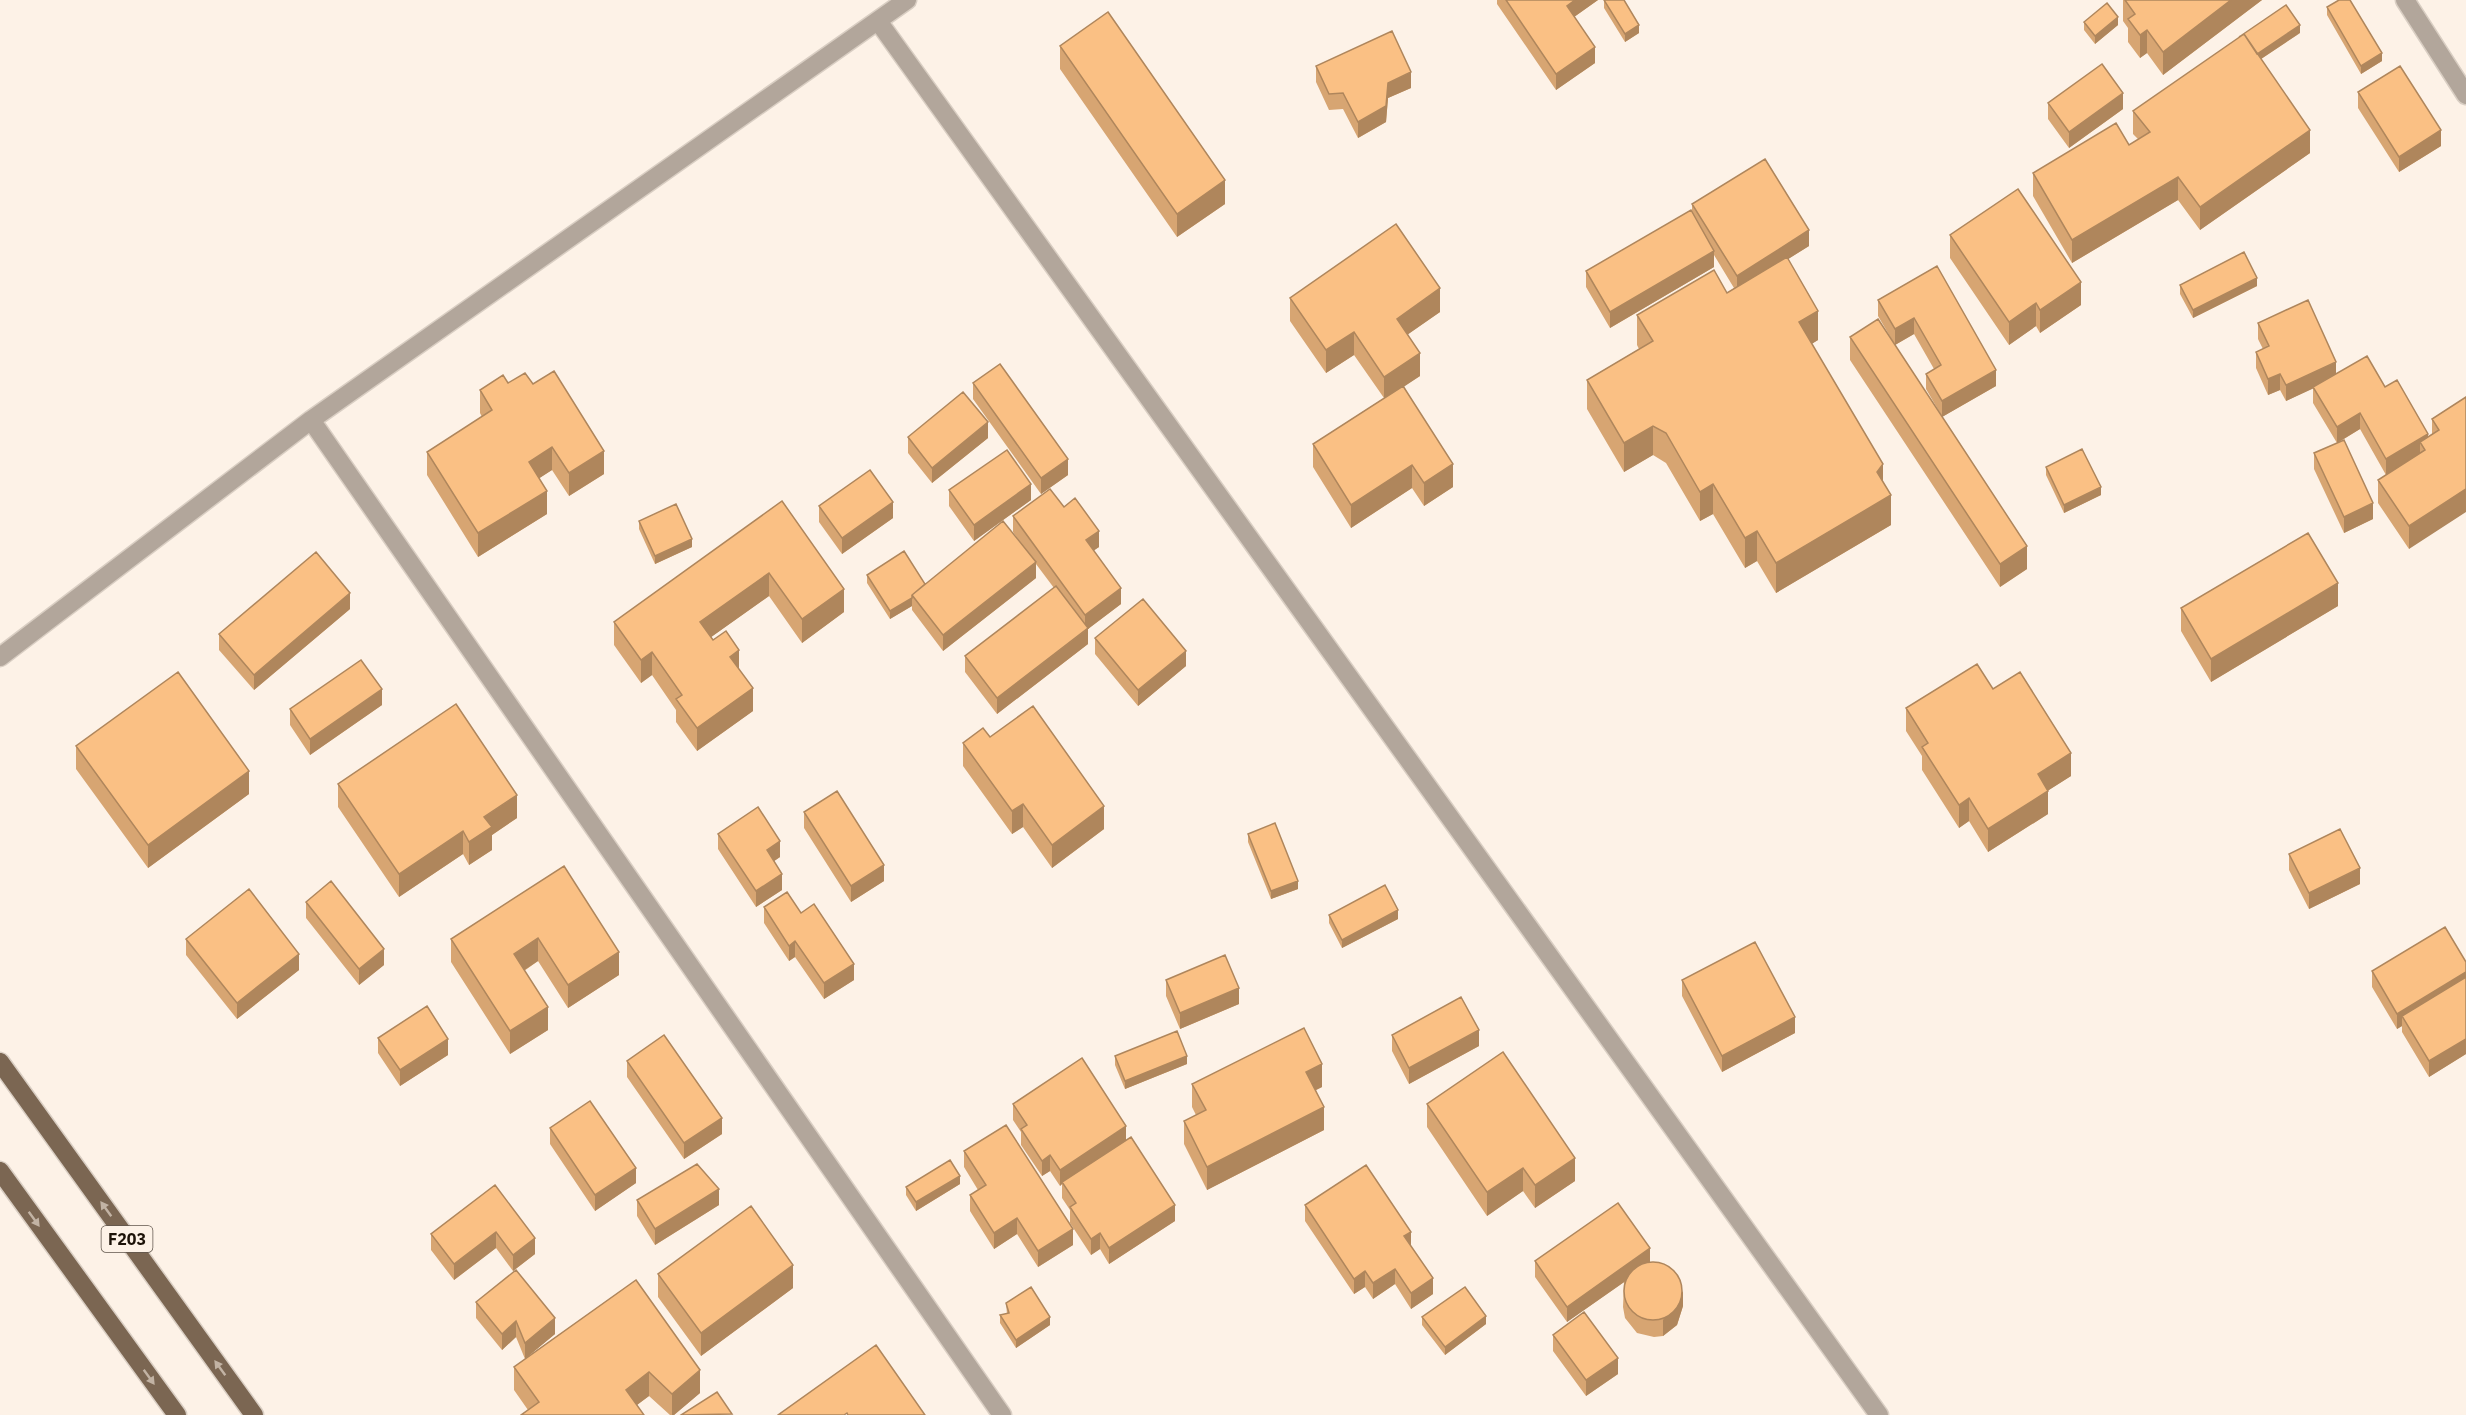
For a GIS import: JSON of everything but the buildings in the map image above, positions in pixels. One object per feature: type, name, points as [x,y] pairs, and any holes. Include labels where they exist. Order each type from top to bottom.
[{"type":"main road","name":"F203","points":[[0,1062],[254,1415]]},
{"type":"main road","points":[[0,1171],[177,1415]]},
{"type":"street","points":[[0,657],[311,420],[907,0]]},
{"type":"street","points":[[2405,0],[2466,95]]},
{"type":"street","points":[[878,21],[1879,1415]]},
{"type":"street","points":[[311,420],[1002,1415]]}]
